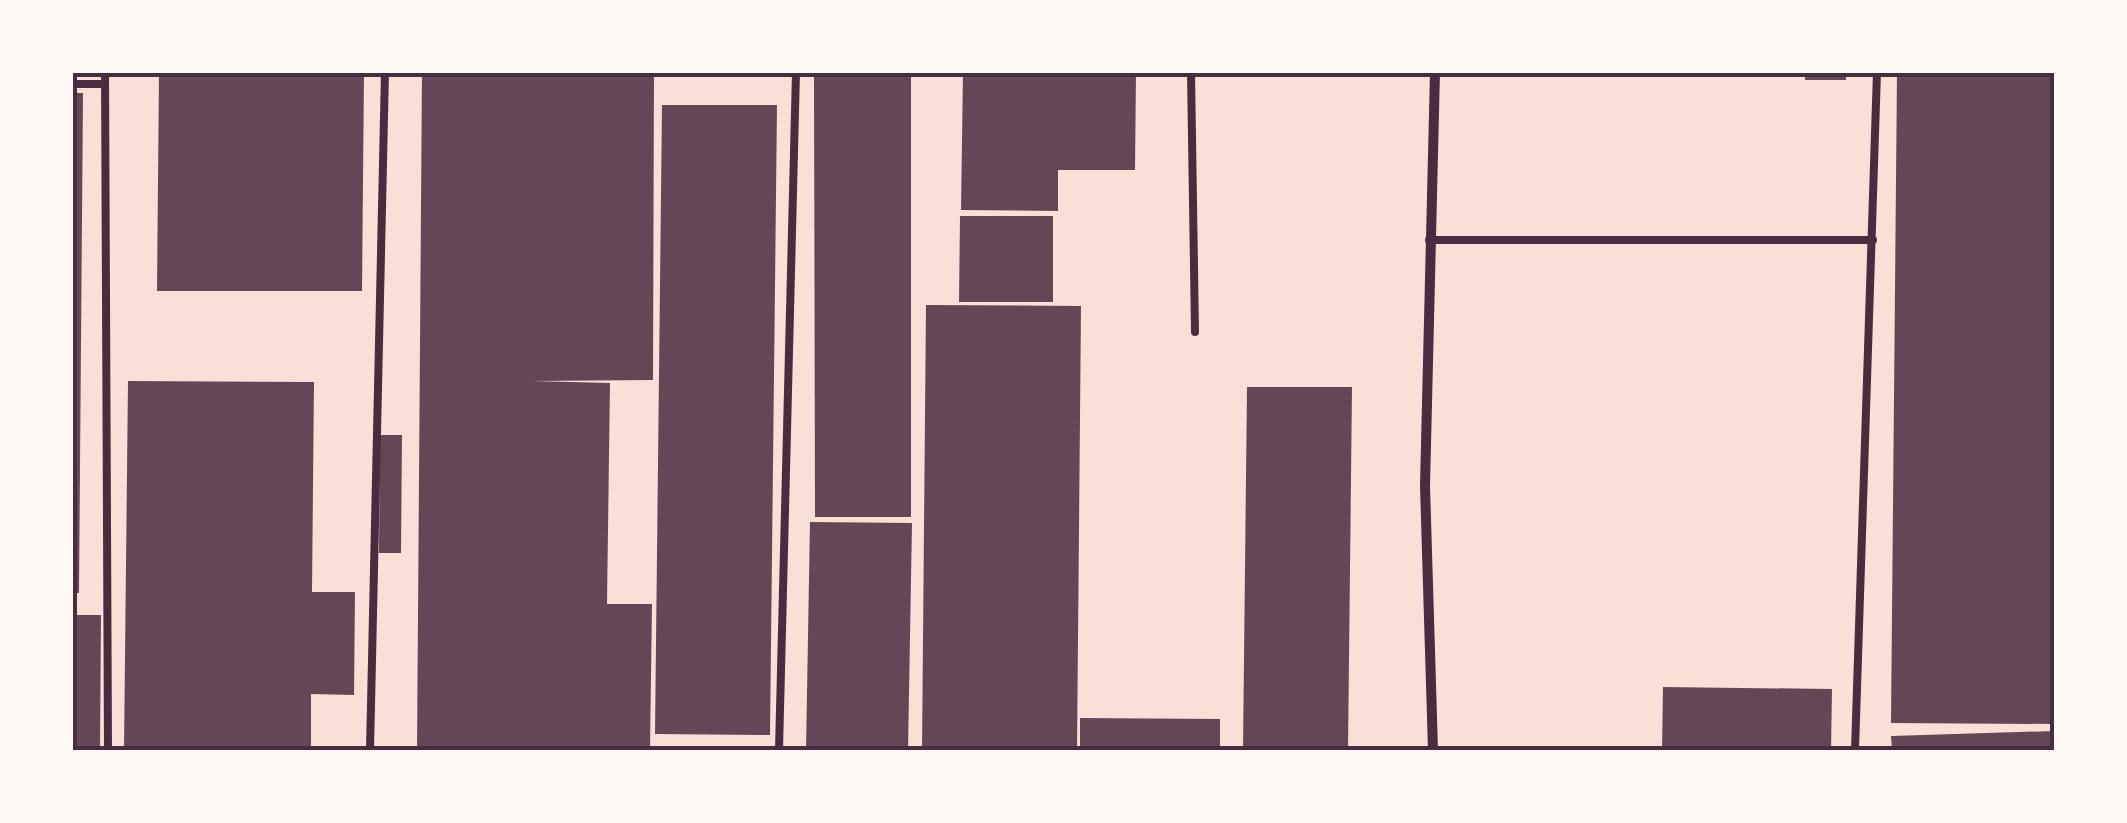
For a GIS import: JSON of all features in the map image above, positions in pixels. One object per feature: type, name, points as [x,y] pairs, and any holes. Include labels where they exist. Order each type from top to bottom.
[{"type":"street","points":[[1434,750],[1425,486],[1435,72]]},
{"type":"lane","points":[[105,72],[108,750]]},
{"type":"lane","points":[[370,750],[385,72]]},
{"type":"lane","points":[[779,750],[796,72]]},
{"type":"lane","points":[[1191,72],[1195,332]]},
{"type":"lane","points":[[1856,750],[1877,72]]},
{"type":"lane","points":[[72,84],[104,84]]},
{"type":"lane","points":[[1429,240],[1872,240]]},
{"type":"building","points":[[159,72],[364,72],[362,291],[157,291]]},
{"type":"building","points":[[422,72],[654,72],[653,380],[532,381],[610,383],[607,604],[652,604],[650,750],[417,750]]},
{"type":"building","points":[[814,72],[911,72],[911,517],[815,517]]},
{"type":"building","points":[[963,72],[1136,72],[1135,170],[1058,170],[1058,211],[961,210]]},
{"type":"building","points":[[1805,72],[1846,72],[1846,80],[1805,80]]},
{"type":"building","points":[[1897,72],[2054,72],[2054,724],[1891,723]]},
{"type":"building","points":[[72,93],[83,93],[79,593],[72,593]]},
{"type":"building","points":[[662,105],[777,105],[770,735],[655,734]]},
{"type":"building","points":[[960,216],[1053,216],[1053,302],[959,302]]},
{"type":"building","points":[[926,305],[1081,306],[1077,750],[922,750]]},
{"type":"building","points":[[128,381],[314,382],[312,592],[355,592],[354,695],[311,694],[311,750],[124,750]]},
{"type":"building","points":[[1247,387],[1352,387],[1348,750],[1243,750]]},
{"type":"building","points":[[380,435],[402,435],[401,553],[379,553]]},
{"type":"building","points":[[810,522],[912,523],[908,750],[806,750]]},
{"type":"building","points":[[72,615],[101,615],[100,750],[72,750]]},
{"type":"building","points":[[1663,687],[1832,689],[1831,750],[1662,750]]},
{"type":"building","points":[[1080,718],[1220,719],[1220,750],[1080,750]]},
{"type":"building","points":[[2054,731],[2054,750],[1892,750],[1891,736]]}]
